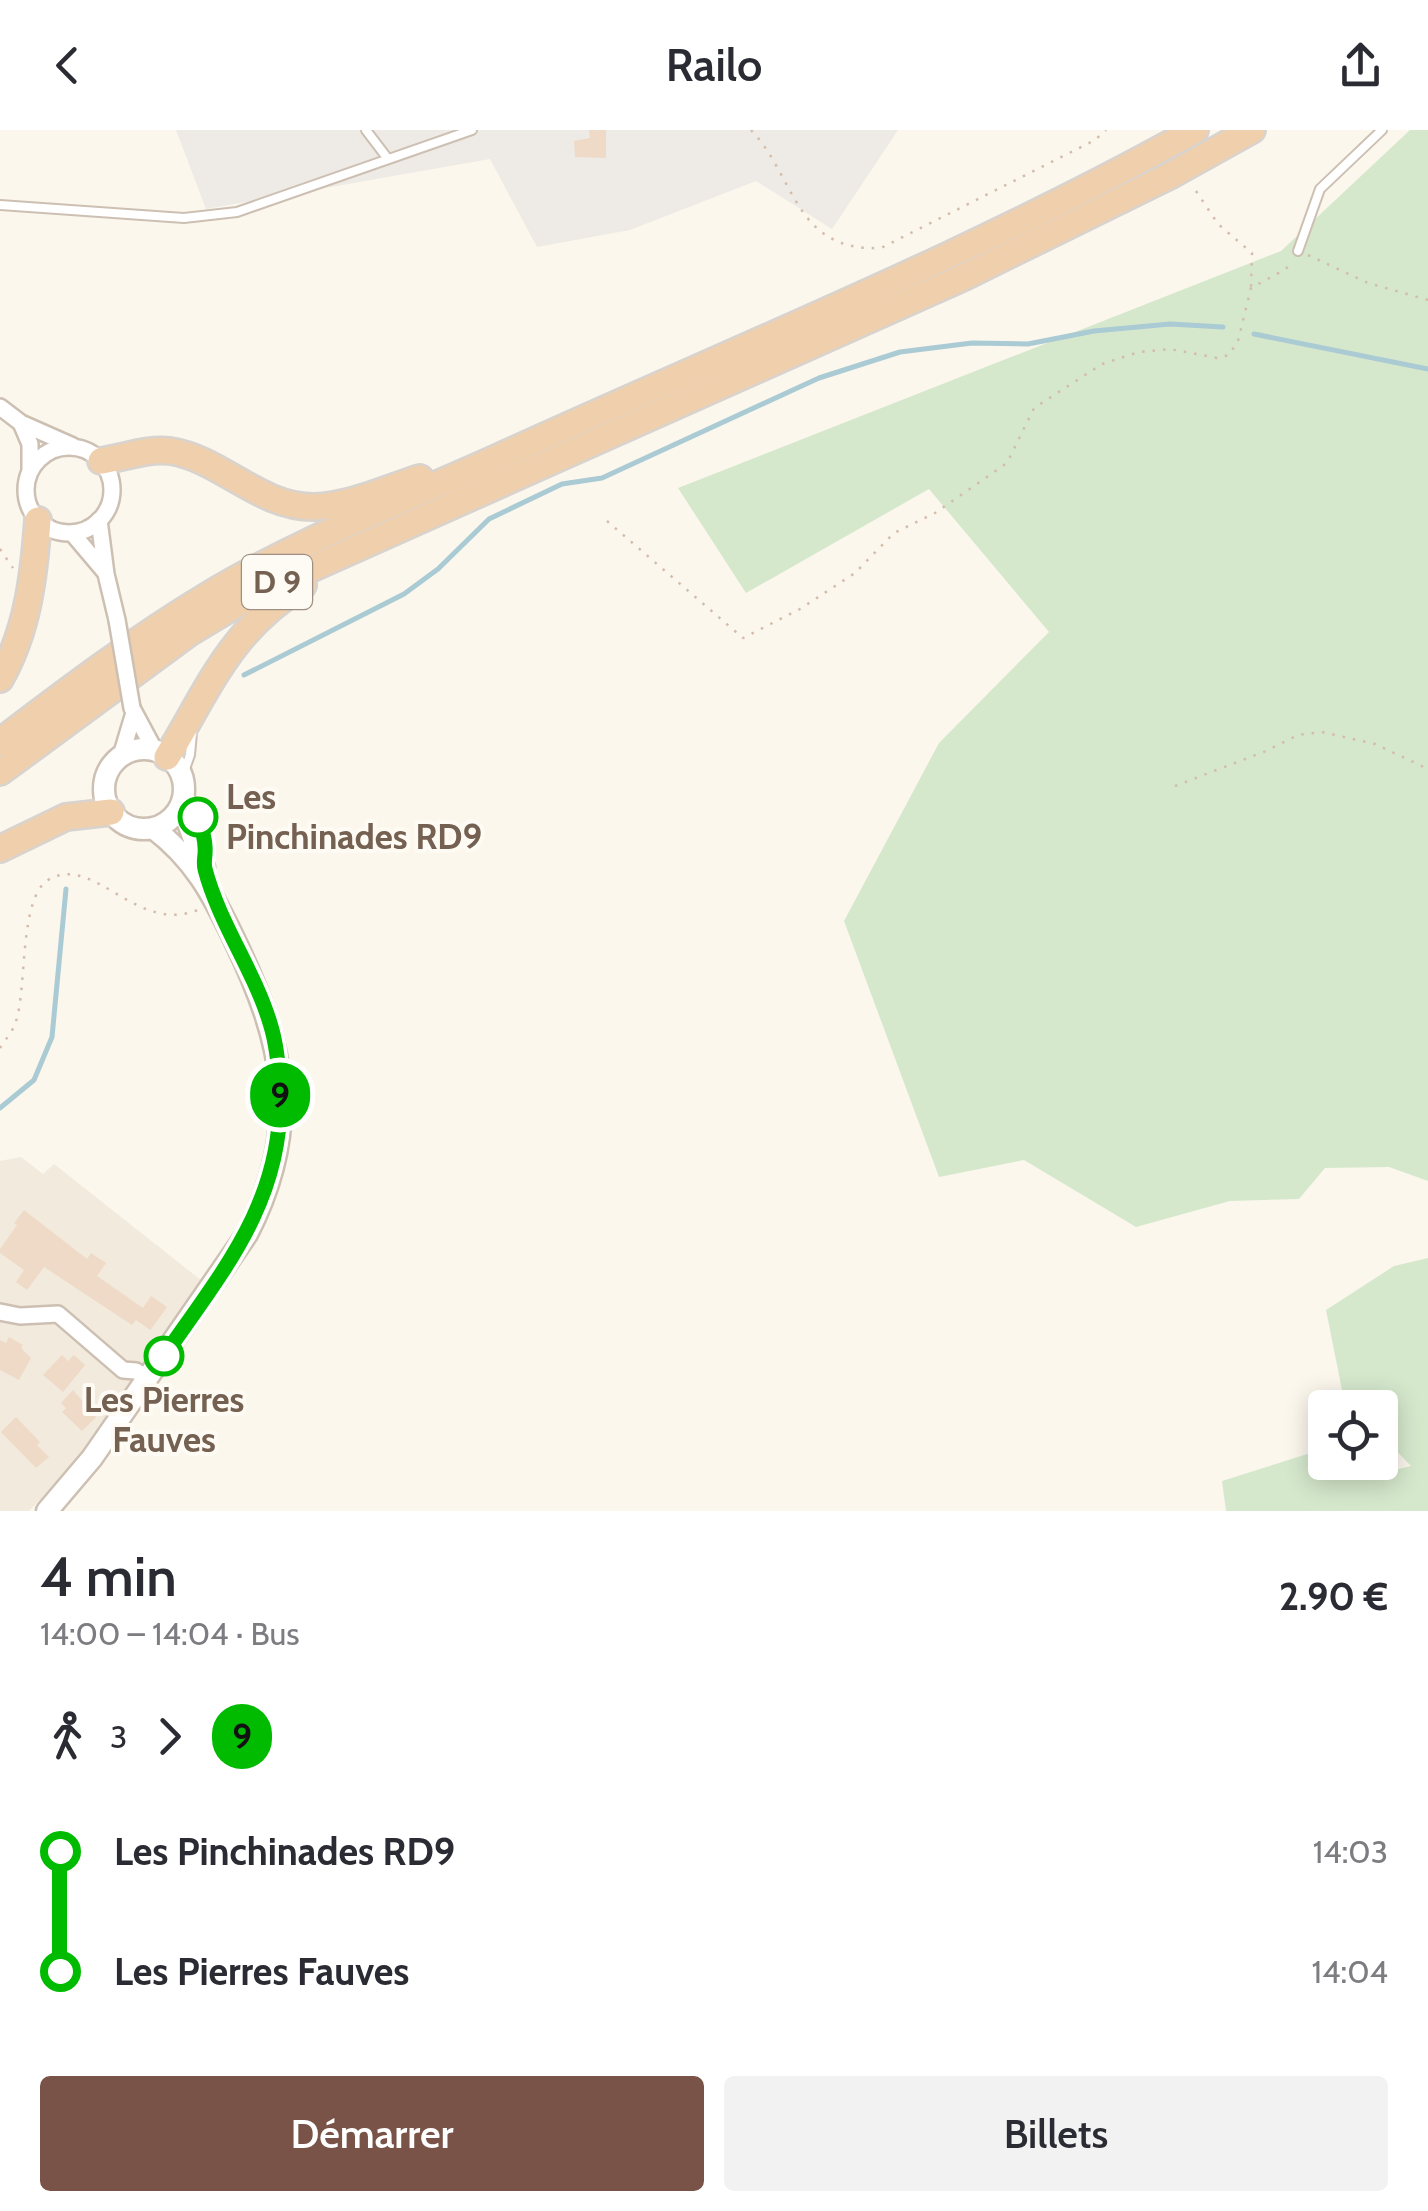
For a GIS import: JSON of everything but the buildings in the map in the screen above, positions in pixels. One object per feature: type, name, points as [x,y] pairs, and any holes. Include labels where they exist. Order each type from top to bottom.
[{"type":"highway","name":"D 9","points":[[0,772],[190,633],[252,595],[964,277],[1173,174],[1252,130]]},
{"type":"highway","name":"D 9","points":[[0,742],[85,678],[194,605],[257,569],[935,263],[1192,132]]},
{"type":"highway","points":[[91,455],[167,451],[197,459],[270,498],[288,504],[327,506],[435,473],[684,373]]},
{"type":"highway","points":[[174,776],[198,699],[238,641],[279,600],[585,445]]},
{"type":"highway","points":[[0,679],[20,636],[29,600],[38,520]]},
{"type":"highway","points":[[0,849],[66,817],[111,812]]},
{"type":"street","points":[[0,407],[21,422],[91,455],[112,484],[108,508],[90,528],[72,533],[54,531],[38,520],[26,498],[30,444],[21,422]]},
{"type":"street","points":[[30,473],[52,450],[91,455]]},
{"type":"street","points":[[99,520],[132,712],[121,756],[106,776],[104,788],[111,812],[129,827],[152,828],[164,823],[174,776]]},
{"type":"street","points":[[72,533],[106,574]]},
{"type":"street","points":[[48,1511],[73,1484],[142,1388],[247,1234],[259,1210],[277,1148],[279,1067],[271,1025],[216,902],[174,776],[132,712]]},
{"type":"street","points":[[121,756],[143,749],[174,776]]},
{"type":"street","points":[[152,828],[186,855],[216,902]]},
{"type":"street","points":[[0,1312],[20,1316],[58,1314],[123,1370],[136,1371],[142,1388]]},
{"type":"lane","points":[[366,130],[388,159]]},
{"type":"lane","points":[[0,205],[214,217],[472,130]]},
{"type":"lane","points":[[1298,251],[1320,190],[1382,130]]},
{"type":"path","points":[[752,130],[813,226],[828,236],[863,248],[881,248],[1094,140],[1106,130]]},
{"type":"path","points":[[607,521],[743,638],[800,609],[855,573],[894,533],[935,513],[1007,462],[1034,408],[1102,364],[1139,352],[1170,349],[1217,358],[1229,355],[1238,341],[1251,288],[1252,253],[1218,224],[1196,190]]},
{"type":"path","points":[[1251,288],[1286,269],[1298,251],[1368,283],[1428,300]]},
{"type":"path","points":[[1175,786],[1298,735],[1322,732],[1375,744],[1428,769]]},
{"type":"path","points":[[0,1048],[16,1023],[32,902],[44,882],[66,873],[83,874],[134,906],[157,913],[193,912],[216,902]]},
{"type":"shaded area","points":[[176,130],[898,130],[832,229],[756,181],[630,230],[537,247],[490,159],[206,209]]},
{"type":"shaded area","points":[[21,1157],[43,1174],[54,1164],[202,1281],[75,1462],[29,1511],[0,1511],[0,1161]]},
{"type":"green space","points":[[1410,130],[1428,130],[1428,1181],[1389,1167],[1325,1168],[1299,1199],[1230,1201],[1136,1227],[1024,1160],[939,1177],[844,921],[939,743],[1049,632],[929,489],[746,593],[678,488],[1281,251]]},
{"type":"green space","points":[[1428,1258],[1428,1511],[1226,1511],[1222,1481],[1308,1454],[1308,1480],[1398,1480],[1398,1469],[1411,1466],[1398,1453],[1398,1390],[1342,1390],[1326,1310],[1394,1266]]},
{"type":"waterway","points":[[244,675],[404,594],[438,569],[489,519],[562,484],[602,478],[819,378],[900,352],[972,343],[1028,344],[1094,331],[1170,324],[1223,327]]},
{"type":"waterway","points":[[1254,334],[1428,369]]},
{"type":"waterway","points":[[0,1108],[34,1080],[52,1037],[66,889]]},
{"type":"bus line","name":"9","points":[[164,1356],[247,1234],[259,1210],[277,1148],[280,1111],[279,1067],[271,1025],[216,902],[204,864],[206,850],[198,817]]},
{"type":"place","name":"Les Pinchinades RD9","points":[[198,817]]},
{"type":"place","name":"Les Pierres Fauves","points":[[164,1356]]}]
